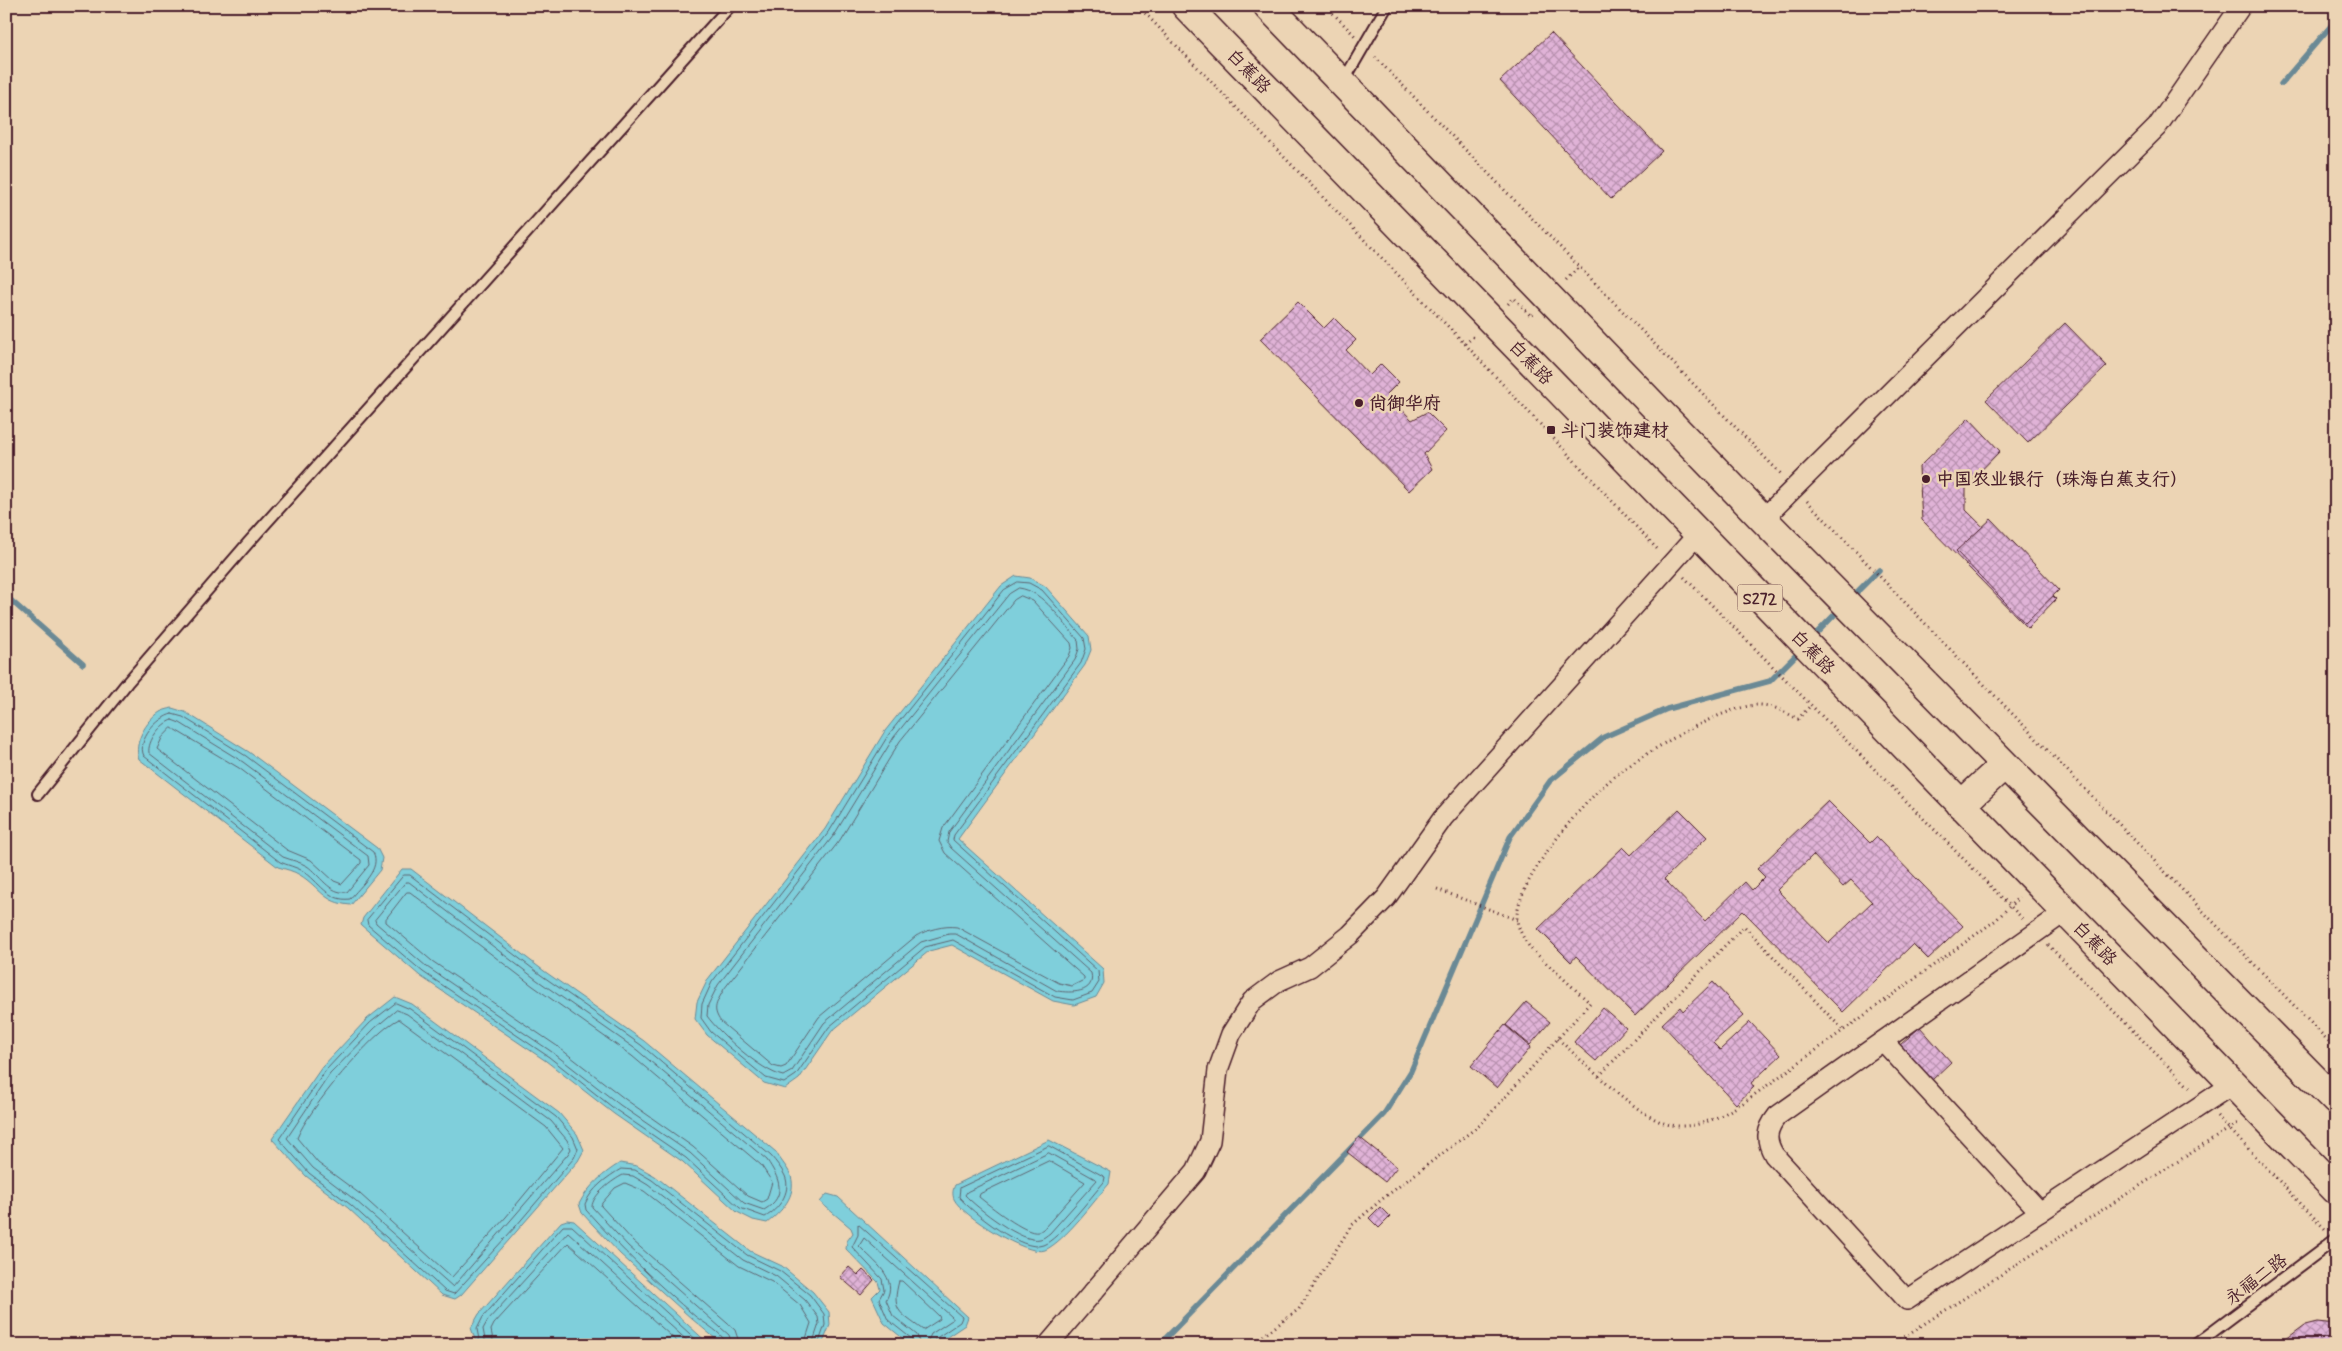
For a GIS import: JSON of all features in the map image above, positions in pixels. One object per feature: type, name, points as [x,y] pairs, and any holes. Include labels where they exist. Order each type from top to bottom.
[{"type":"main road","name":"白蕉路","points":[[1186,6],[2336,1190]]},
{"type":"main road","points":[[1268,6],[1763,519],[2336,1101]]},
{"type":"main road","points":[[1961,805],[2004,765]]},
{"type":"street","points":[[1763,519],[2158,127],[2241,6]]},
{"type":"street","points":[[1048,1345],[1196,1171],[1210,1141],[1218,1070],[1231,1034],[1252,1001],[1280,981],[1310,967],[1356,929],[1386,898],[1443,818],[1698,534]]},
{"type":"street","points":[[2065,912],[1778,1116],[1770,1125],[1767,1135],[1768,1145],[1774,1155],[1907,1300],[2233,1084]]},
{"type":"street","points":[[1883,1041],[2040,1212]]},
{"type":"lane","points":[[38,794],[127,683],[241,550],[730,6]]},
{"type":"lane","points":[[1342,83],[1387,6]]},
{"type":"lane","name":"永福二路","points":[[2195,1345],[2336,1239]]},
{"type":"path","points":[[1138,6],[1465,344],[1671,564],[2036,932],[2336,1239]]},
{"type":"path","points":[[1326,6],[2336,1049]]},
{"type":"path","points":[[1250,1345],[1299,1309],[1351,1226],[1381,1200],[1480,1125],[1590,1003],[1532,949],[1524,939],[1518,921],[1519,905],[1530,881],[1543,858],[1575,815],[1615,777],[1649,752],[1708,720],[1740,708],[1759,705],[1776,707],[1798,719],[1811,705]]},
{"type":"path","points":[[1558,1039],[1644,1114],[1670,1125],[1699,1124],[1722,1116],[1844,1031],[1996,920],[2036,882]]},
{"type":"path","points":[[1437,889],[1518,921]]},
{"type":"path","points":[[1599,1076],[1744,926],[1844,1031]]},
{"type":"path","points":[[1891,1345],[2258,1110]]},
{"type":"water","points":[[1016,576],[1030,578],[1045,586],[1089,636],[1091,650],[1085,665],[958,839],[1103,969],[1104,983],[1096,997],[1074,1005],[1053,1001],[952,945],[929,951],[832,1031],[799,1079],[785,1089],[764,1083],[707,1035],[695,1019],[697,1002],[708,979],[825,829],[885,731],[1001,586]]},
{"type":"water","points":[[172,708],[185,712],[249,752],[377,848],[382,858],[380,870],[351,905],[342,904],[328,898],[300,875],[278,867],[139,759],[138,746],[142,733],[155,716],[164,710]]},
{"type":"water","points":[[402,869],[411,869],[544,971],[644,1041],[776,1152],[790,1173],[792,1183],[790,1197],[778,1214],[767,1223],[753,1220],[737,1212],[683,1162],[614,1114],[546,1061],[420,976],[361,925],[363,918]]},
{"type":"water","points":[[395,997],[412,1004],[559,1113],[577,1134],[584,1150],[578,1161],[461,1295],[455,1299],[442,1295],[348,1208],[306,1176],[272,1139],[322,1067],[367,1019]]},
{"type":"water","points":[[1049,1140],[1111,1172],[1109,1184],[1087,1210],[1070,1230],[1045,1250],[1025,1247],[996,1233],[969,1215],[954,1199],[955,1185]]},
{"type":"water","points":[[620,1163],[637,1166],[655,1176],[750,1251],[782,1266],[813,1292],[829,1312],[830,1325],[822,1345],[723,1345],[692,1319],[620,1254],[582,1213],[579,1204],[587,1191],[602,1176]]},
{"type":"water","points":[[827,1194],[838,1197],[968,1317],[965,1325],[935,1345],[911,1345],[884,1323],[872,1297],[880,1289],[878,1282],[846,1249],[847,1241],[853,1233],[851,1228],[820,1202]]},
{"type":"water","points":[[567,1220],[574,1221],[710,1345],[477,1345],[471,1328],[479,1314],[561,1222]]},
{"type":"building","points":[[1551,33],[1662,151],[1611,199],[1500,81]]},
{"type":"building","name":"尚御华府","points":[[1298,302],[1324,328],[1334,318],[1356,340],[1346,350],[1370,375],[1381,364],[1399,382],[1387,394],[1412,420],[1427,412],[1446,431],[1424,454],[1432,469],[1409,491],[1260,339]]},
{"type":"building","points":[[2065,323],[2107,366],[2028,443],[1986,400]]},
{"type":"building","points":[[1969,418],[2000,451],[1966,486],[1966,510],[2056,599],[2028,628],[1922,520],[1919,467]]},
{"type":"building","points":[[1991,519],[2059,590],[2025,623],[1956,551]]},
{"type":"building","points":[[1828,801],[1870,843],[1876,837],[1963,926],[1928,959],[1913,944],[1843,1012],[1743,911],[1635,1016],[1576,956],[1571,962],[1538,929],[1623,847],[1631,855],[1679,809],[1707,837],[1664,879],[1705,921],[1745,882],[1752,890],[1765,877],[1757,869]],"holes":[[[1813,855],[1843,887],[1851,880],[1872,902],[1829,943],[1777,890]]]},
{"type":"building","points":[[1713,982],[1744,1015],[1713,1043],[1720,1050],[1750,1022],[1781,1055],[1751,1083],[1754,1087],[1736,1104],[1662,1024],[1680,1007],[1683,1011]]},
{"type":"building","points":[[1526,1002],[1550,1022],[1530,1045],[1506,1025]]},
{"type":"building","points":[[1603,1008],[1626,1028],[1596,1061],[1574,1042]]},
{"type":"building","points":[[1505,1025],[1531,1047],[1497,1088],[1471,1066]]},
{"type":"building","points":[[1920,1027],[1951,1062],[1932,1080],[1900,1045]]},
{"type":"building","points":[[1359,1137],[1397,1167],[1385,1182],[1347,1152]]},
{"type":"building","points":[[1380,1207],[1390,1217],[1379,1228],[1369,1218]]},
{"type":"building","points":[[849,1267],[858,1275],[863,1270],[874,1280],[861,1295],[840,1277]]},
{"type":"building","points":[[2317,1322],[2336,1324],[2336,1345],[2278,1345],[2305,1325]]},
{"type":"waterway","points":[[2281,84],[2336,20]]},
{"type":"waterway","points":[[1851,598],[1879,570]]},
{"type":"waterway","points":[[6,596],[83,664]]},
{"type":"waterway","points":[[1811,639],[1841,608]]},
{"type":"waterway","points":[[1159,1345],[1384,1114],[1411,1071],[1510,837],[1550,781],[1604,737],[1667,709],[1770,681],[1801,650]]},
{"type":"place","name":"尚御华府","points":[[1359,403]]},
{"type":"place","name":"斗门装饰建材","points":[[1551,430]]},
{"type":"place","name":"中国农业银行（珠海白蕉支行）","points":[[1926,479]]}]
